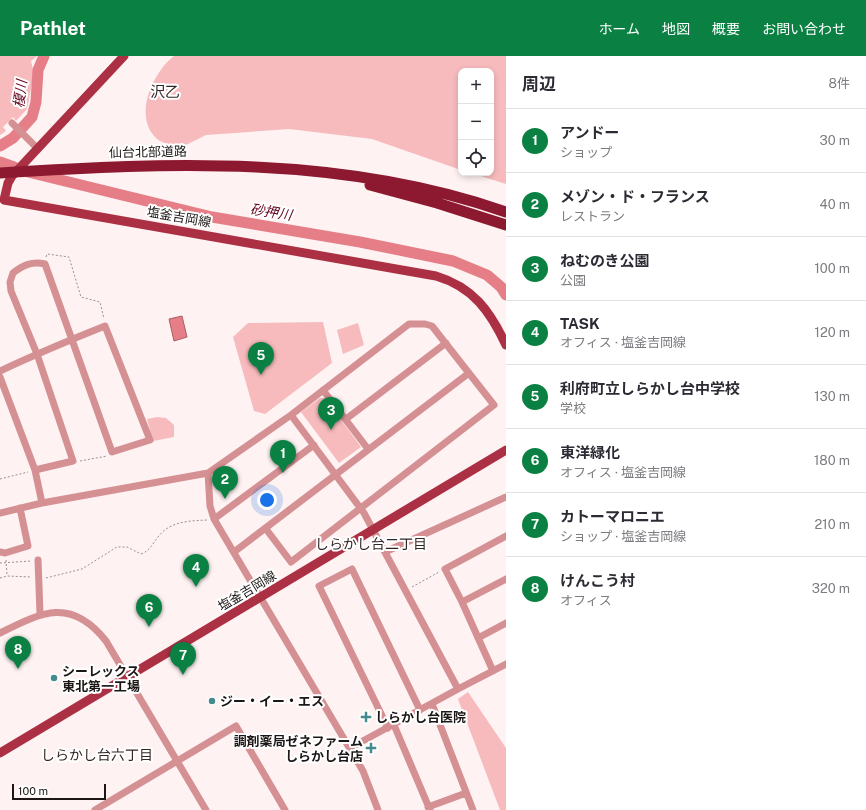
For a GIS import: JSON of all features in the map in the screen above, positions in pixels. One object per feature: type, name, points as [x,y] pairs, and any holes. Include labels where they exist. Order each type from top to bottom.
[{"type":"highway","name":"仙台北部道路","points":[[0,173],[115,167],[211,165],[322,171],[400,183],[480,203],[506,212]]},
{"type":"highway","name":"仙台北部道路","points":[[296,170],[361,182],[399,192],[506,225]]},
{"type":"main road","name":"塩釜吉岡線","points":[[124,56],[12,176],[2,200],[436,276],[458,285],[482,304],[491,316],[506,345]]},
{"type":"main road","name":"塩釜吉岡線","points":[[0,753],[506,450]]},
{"type":"street","points":[[12,123],[38,149]]},
{"type":"street","points":[[0,372],[37,354],[73,339],[105,326],[150,440],[112,452],[73,339],[45,264],[37,262],[20,268],[13,273],[10,282],[12,291],[37,354],[73,461],[35,470]]},
{"type":"street","points":[[0,513],[42,503],[208,473],[291,415],[409,324],[425,324],[432,326],[494,405],[363,511],[291,562],[266,529]]},
{"type":"street","points":[[346,419],[446,343]]},
{"type":"street","points":[[234,552],[469,373]]},
{"type":"street","points":[[0,377],[35,470],[42,503]]},
{"type":"street","points":[[323,390],[368,449]]},
{"type":"street","points":[[291,415],[363,511],[458,689]]},
{"type":"street","points":[[211,520],[314,445]]},
{"type":"street","points":[[208,473],[211,520],[234,552],[364,771],[378,810]]},
{"type":"street","points":[[384,550],[506,497]]},
{"type":"street","points":[[2,552],[28,546],[20,508]]},
{"type":"street","points":[[493,671],[462,602],[445,569],[506,536]]},
{"type":"street","points":[[38,560],[40,614]]},
{"type":"street","points":[[420,710],[352,569],[319,586],[391,727],[429,808],[466,793]]},
{"type":"street","points":[[462,602],[506,580]]},
{"type":"street","points":[[0,633],[40,614],[58,612],[71,614],[88,623],[106,641],[206,810]]},
{"type":"street","points":[[478,638],[506,623]]},
{"type":"street","points":[[350,748],[506,664]]},
{"type":"street","points":[[432,704],[473,810]]},
{"type":"street","points":[[95,810],[236,726],[285,810]]},
{"type":"path","points":[[45,264],[47,254],[69,257],[81,297],[100,302],[105,326]]},
{"type":"path","points":[[73,461],[78,462],[107,456],[112,452]]},
{"type":"path","points":[[0,479],[35,470]]},
{"type":"path","points":[[0,578],[7,576],[38,578],[61,575],[82,569],[117,547],[126,547],[141,554],[149,550],[159,536],[169,526],[185,521],[211,520]]},
{"type":"path","points":[[2,552],[6,563],[7,576]]},
{"type":"path","points":[[0,563],[38,560]]},
{"type":"path","points":[[406,591],[445,569]]},
{"type":"shaded area","points":[[0,56],[37,56],[31,61],[34,74],[27,109],[16,121],[13,117],[3,127],[6,131],[0,135]]},
{"type":"shaded area","points":[[174,56],[506,56],[506,184],[481,176],[494,176],[494,68],[458,68],[458,169],[372,139],[289,129],[206,135],[180,148],[165,143],[157,139],[150,130],[146,119],[146,107],[148,95],[153,83],[166,63]]},
{"type":"shaded area","points":[[182,316],[187,337],[174,341],[169,319]]},
{"type":"shaded area","points":[[323,322],[332,363],[265,414],[254,411],[233,337],[248,323]]},
{"type":"shaded area","points":[[358,323],[364,345],[343,354],[337,330]]},
{"type":"shaded area","points":[[320,398],[325,398],[361,447],[339,463],[301,412]]},
{"type":"shaded area","points":[[157,417],[166,418],[174,425],[174,437],[153,441],[147,419]]},
{"type":"shaded area","points":[[468,692],[506,748],[506,810],[500,810],[458,699]]},
{"type":"waterway","name":"榎川","points":[[0,146],[13,138],[32,117],[36,102],[38,70],[44,56]]},
{"type":"waterway","name":"砂押川","points":[[0,162],[14,167]]},
{"type":"waterway","name":"砂押川","points":[[28,172],[212,217],[360,242],[453,261],[487,275],[501,287],[506,295]]},
{"type":"place","name":"利府町立しらかし台中学校","points":[[261,375]]},
{"type":"place","name":"ねむのき公園","points":[[331,430]]},
{"type":"place","name":"アンドー","points":[[283,473]]},
{"type":"place","name":"メゾン・ド・フランス","points":[[225,499]]},
{"type":"place","name":"TASK","points":[[196,587]]},
{"type":"place","name":"東洋緑化","points":[[149,627]]},
{"type":"place","name":"けんこう村","points":[[18,669]]},
{"type":"place","name":"カトーマロニエ","points":[[183,675]]},
{"type":"place","name":"シーレックス 東北第一工場","points":[[54,678]]},
{"type":"place","name":"ジー・イー・エス","points":[[212,701]]},
{"type":"place","name":"しらかし台医院","points":[[366,717]]},
{"type":"place","name":"調剤薬局ゼネファーム しらかし台店","points":[[371,748]]},
{"type":"district","name":"沢乙","points":[[165,91]]},
{"type":"district","name":"しらかし台二丁目","points":[[371,544]]},
{"type":"district","name":"しらかし台六丁目","points":[[97,755]]}]
